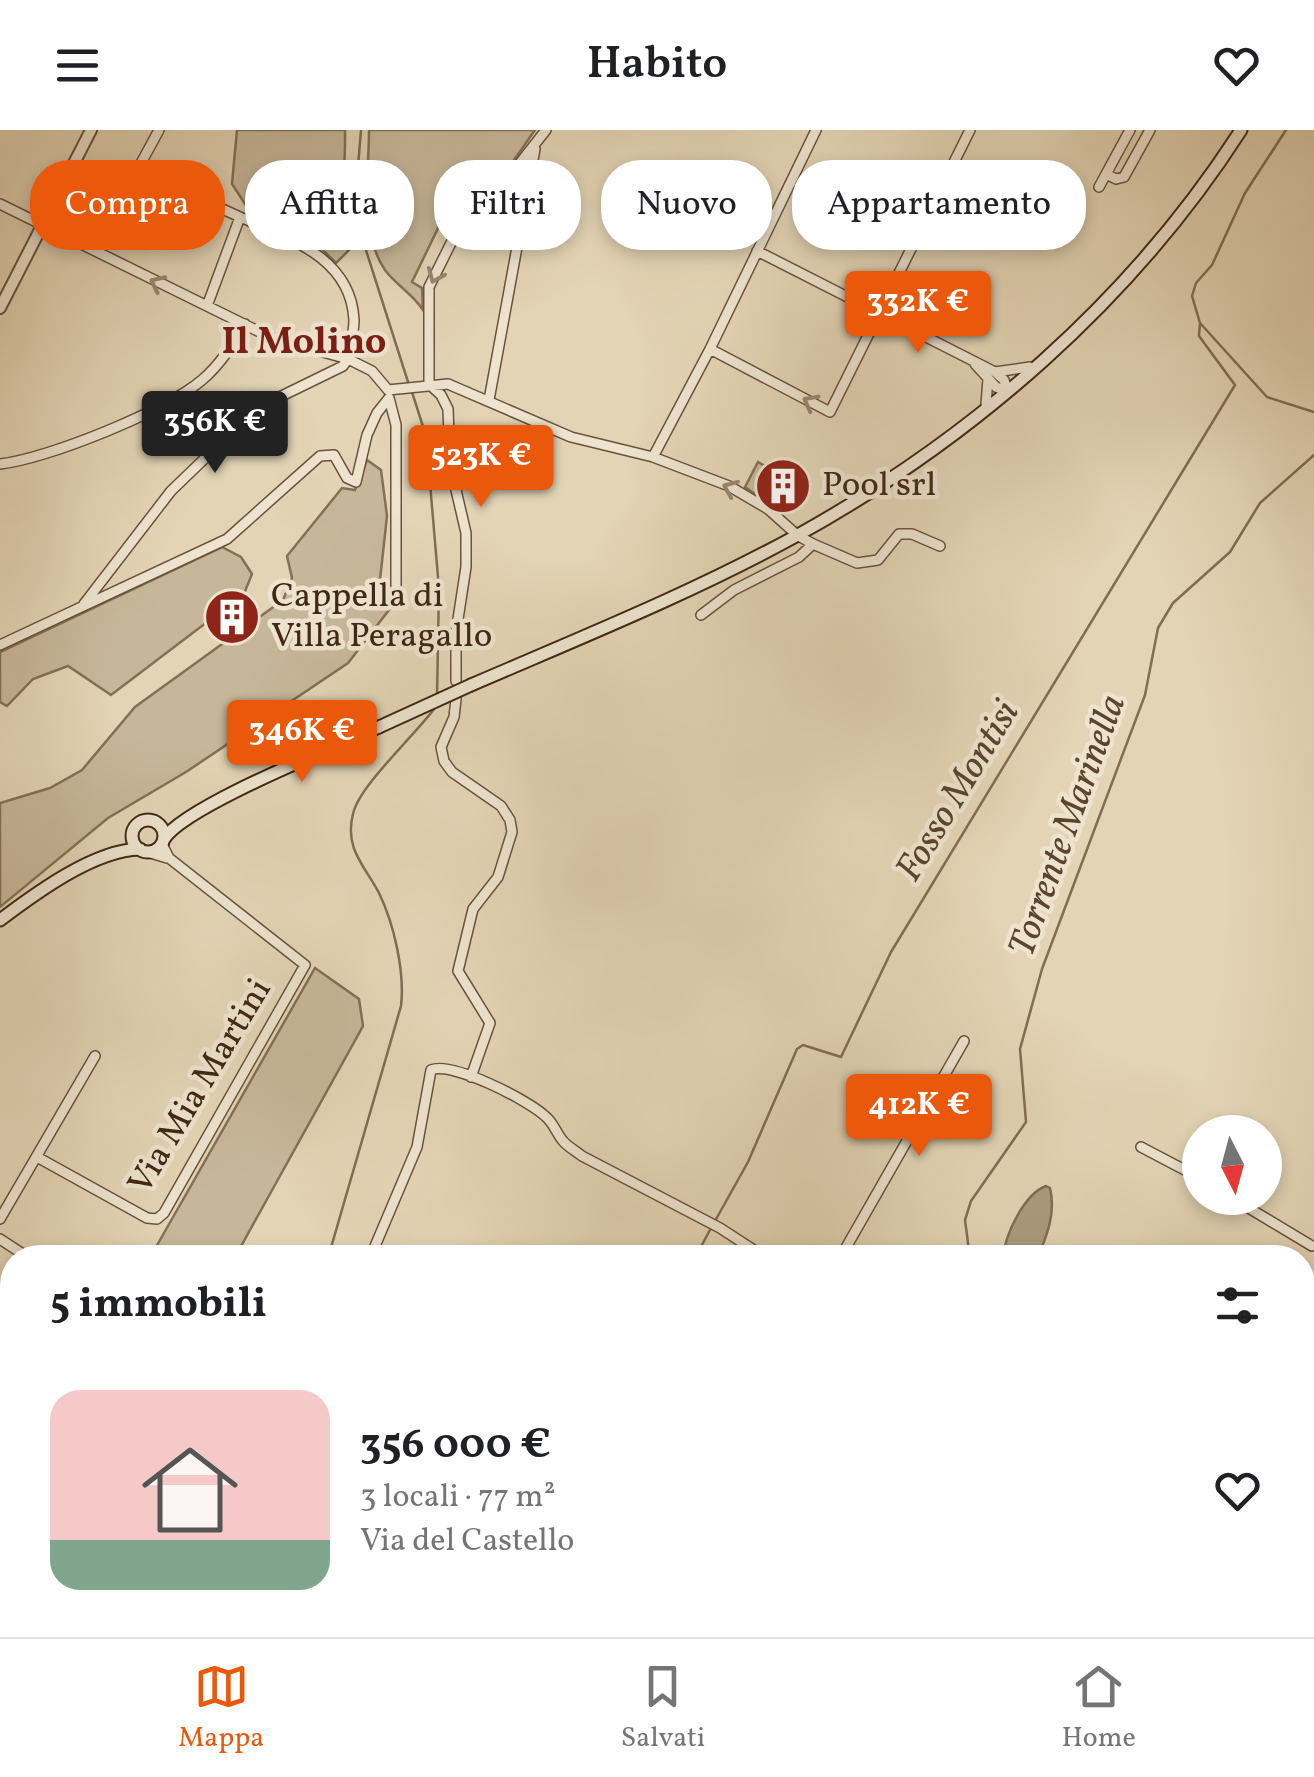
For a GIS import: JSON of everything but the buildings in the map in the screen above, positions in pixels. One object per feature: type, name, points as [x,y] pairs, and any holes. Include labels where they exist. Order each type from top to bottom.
[{"type":"main road","points":[[120,851],[144,821],[180,822],[379,727],[611,624],[797,535],[863,496],[955,432],[1056,348],[1156,242],[1240,130]]},
{"type":"main road","points":[[955,432],[1056,348]]},
{"type":"main road","points":[[0,920],[65,876],[120,851],[143,850],[163,842],[180,822]]},
{"type":"main road","points":[[157,823],[163,830],[163,842]]},
{"type":"main road","points":[[133,834],[134,842],[143,850]]},
{"type":"street","points":[[76,160],[91,130]]},
{"type":"street","points":[[82,606],[171,491],[257,408],[343,366],[348,359],[354,319],[346,290],[333,266],[306,246],[145,174],[140,165],[158,130]]},
{"type":"street","points":[[426,385],[428,287],[465,215],[505,182],[546,130]]},
{"type":"street","points":[[653,457],[816,130]]},
{"type":"street","points":[[710,348],[830,412],[970,130]]},
{"type":"street","points":[[1099,187],[1130,130]]},
{"type":"street","points":[[1106,174],[1116,179],[1124,177],[1150,130]]},
{"type":"street","points":[[489,400],[536,146]]},
{"type":"street","points":[[0,204],[30,219]]},
{"type":"street","points":[[207,306],[240,217]]},
{"type":"street","points":[[0,308],[30,249]]},
{"type":"street","points":[[93,250],[272,338],[348,359],[372,372],[390,393],[396,425],[396,589]]},
{"type":"street","points":[[757,251],[975,364],[1006,390]]},
{"type":"street","points":[[0,464],[26,461],[62,449],[163,404],[211,372],[245,324]]},
{"type":"street","points":[[992,375],[1030,367]]},
{"type":"street","points":[[986,404],[992,375]]},
{"type":"street","points":[[0,645],[227,540],[320,456],[334,455],[347,478],[356,482],[368,436],[390,393],[426,385],[448,384],[571,437],[653,457],[741,492],[797,535],[857,563],[878,560],[900,534],[912,534],[940,546]]},
{"type":"street","points":[[426,385],[441,395],[448,409],[450,464],[466,534],[466,566],[456,632],[456,682]]},
{"type":"street","points":[[701,615],[734,590],[800,557],[813,544]]},
{"type":"street","points":[[456,699],[454,716],[441,746],[444,761],[452,772],[501,806],[512,832],[498,878],[474,909],[458,971],[490,1022],[471,1076]]},
{"type":"street","name":"Via Mia Martini","points":[[163,842],[169,858]]},
{"type":"street","name":"Via Mia Martini","points":[[37,1157],[157,1220],[305,965],[169,858],[143,850]]},
{"type":"street","points":[[847,1245],[964,1042]]},
{"type":"street","points":[[0,1219],[95,1056]]},
{"type":"street","points":[[376,1245],[417,1147],[431,1070],[440,1066],[471,1076],[536,1108],[552,1121],[563,1141],[582,1156],[746,1245]]},
{"type":"street","points":[[1141,1147],[1182,1169]]},
{"type":"street","points":[[1261,1215],[1313,1245]]},
{"type":"shaded area","points":[[237,130],[345,130],[344,160],[245,160],[245,204],[232,184]]},
{"type":"shaded area","points":[[369,130],[535,130],[514,160],[434,160],[434,236],[412,282],[422,288],[423,310],[385,270],[376,250],[414,250],[414,160],[368,160]]},
{"type":"shaded area","points":[[323,250],[349,250],[336,263]]},
{"type":"shaded area","points":[[367,460],[381,470],[387,516],[378,598],[392,606],[348,663],[186,772],[108,818],[0,907],[0,803],[50,788],[82,770],[135,707],[283,600],[292,578],[287,556],[342,488],[355,490]]},
{"type":"shaded area","points":[[758,462],[774,471],[779,463],[786,467],[766,493],[768,501],[778,502],[780,512],[745,487]]},
{"type":"shaded area","points":[[222,547],[241,557],[252,574],[244,594],[111,695],[68,666],[33,679],[7,706],[0,702],[0,652]]},
{"type":"shaded area","points":[[315,968],[359,999],[363,1026],[242,1245],[157,1245]]},
{"type":"shaded area","points":[[1050,1188],[1052,1197],[1042,1245],[1006,1245],[1017,1216],[1038,1190]]},
{"type":"waterway","points":[[361,130],[357,222],[409,385]]},
{"type":"waterway","name":"Torrente Marinella","points":[[1286,130],[1245,193],[1212,265],[1196,283],[1192,296],[1200,323],[1267,397],[1314,412]]},
{"type":"waterway","name":"Fosso Montisi","points":[[715,1221],[748,1162],[797,1049],[803,1045],[841,1057],[891,952],[1235,385],[1199,336],[1200,323]]},
{"type":"waterway","points":[[412,392],[426,436],[439,589],[437,696]]},
{"type":"waterway","name":"Torrente Marinella","points":[[968,1245],[965,1220],[971,1201],[1026,1122],[1020,1049],[1042,969],[1145,695],[1158,628],[1173,603],[1230,552],[1260,503],[1314,455]]},
{"type":"waterway","points":[[332,1245],[402,993],[400,963],[389,919],[351,837],[353,814],[376,775],[434,709]]},
{"type":"waterway","name":"Fosso Montisi","points":[[702,1245],[711,1228]]},
{"type":"place","name":"Pool srl","points":[[783,486]]},
{"type":"place","name":"Cappella di Villa Peragallo","points":[[232,617]]},
{"type":"district","name":"Il Molino","points":[[304,343]]}]
